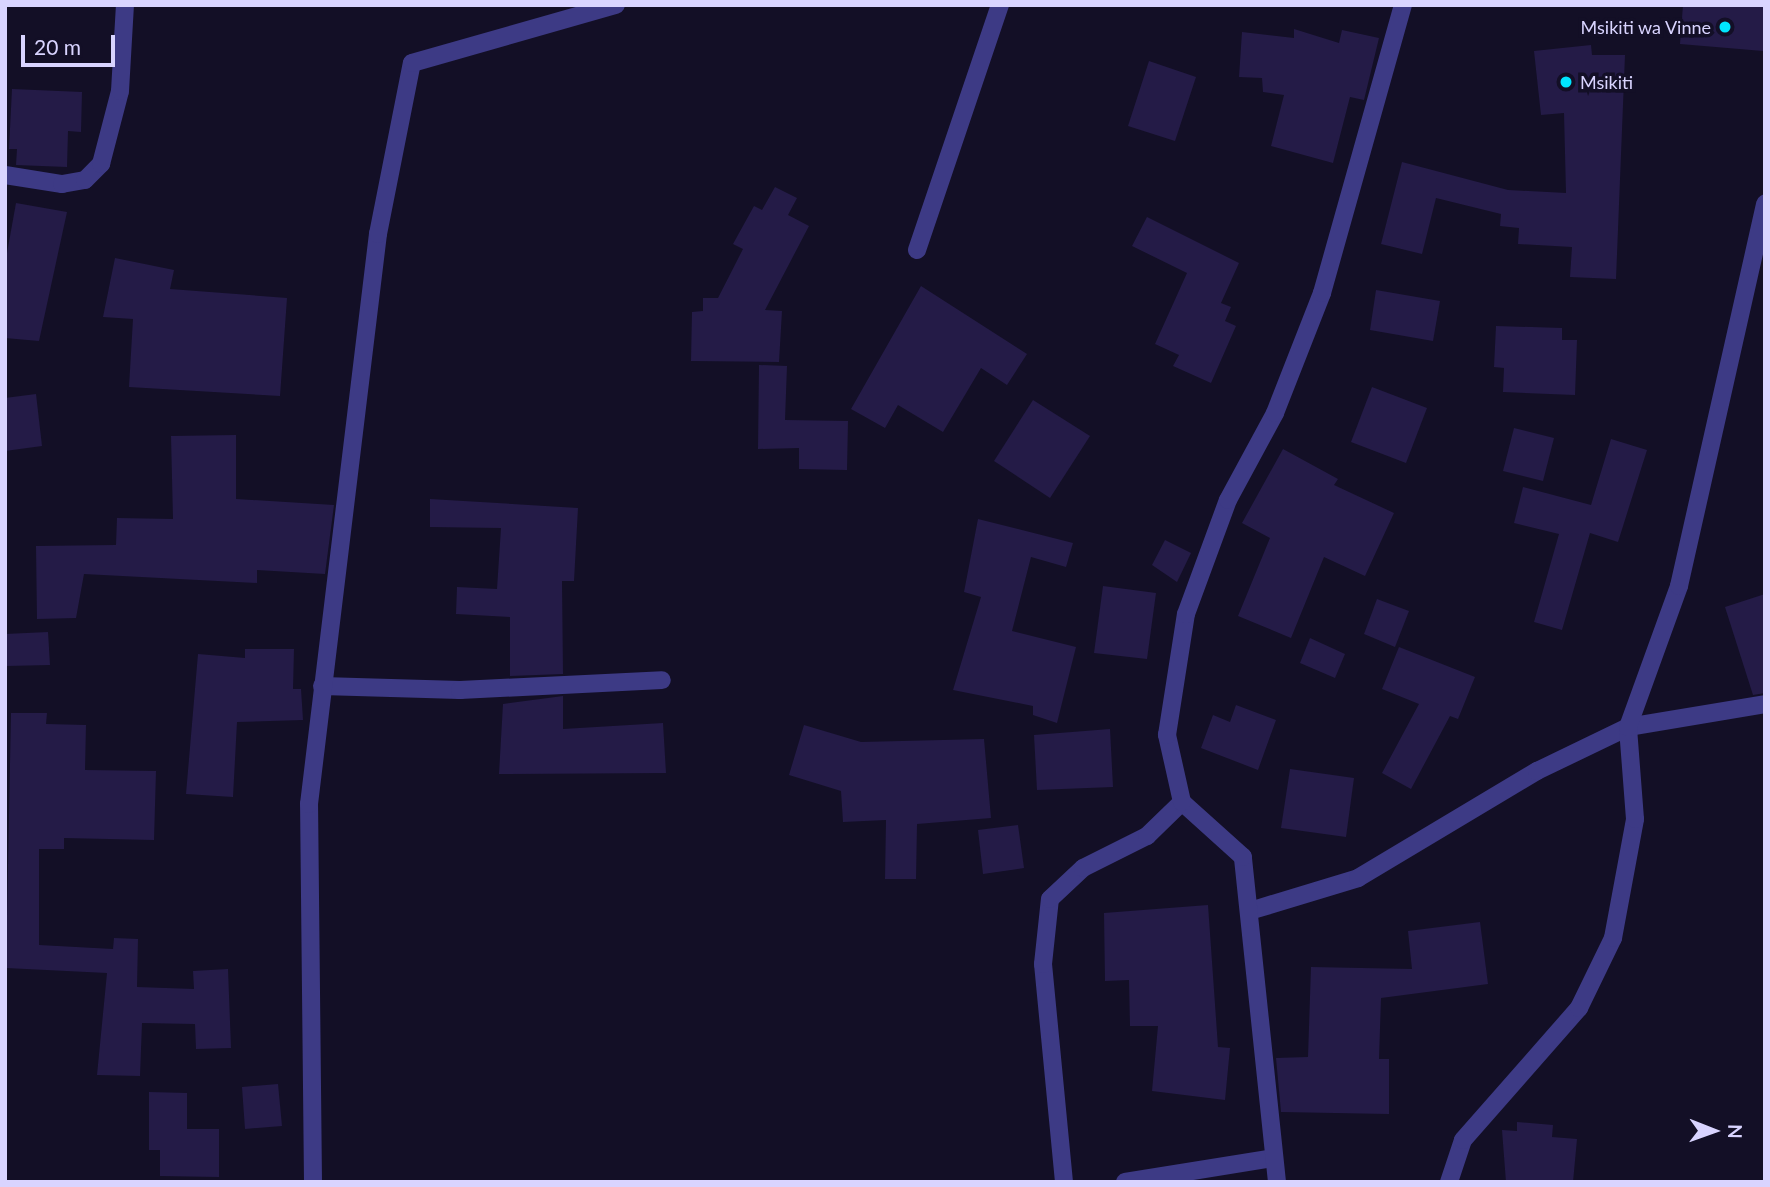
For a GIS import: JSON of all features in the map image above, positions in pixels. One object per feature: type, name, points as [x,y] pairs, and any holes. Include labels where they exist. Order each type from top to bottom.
[{"type":"street","points":[[5,175],[62,184],[85,180],[101,164],[120,91],[125,5]]},
{"type":"street","points":[[313,1182],[309,804],[378,234],[412,62],[616,5]]},
{"type":"street","points":[[917,250],[1000,5]]},
{"type":"street","points":[[1276,1182],[1253,910],[1243,857],[1182,802],[1167,735],[1186,614],[1322,293],[1403,5]]},
{"type":"street","points":[[1449,1182],[1463,1140],[1579,1009],[1603,965],[1629,876],[1635,778],[1628,727],[1679,586],[1765,204]]},
{"type":"street","points":[[322,686],[460,690],[662,680]]},
{"type":"street","points":[[1253,910],[1358,878],[1536,771],[1628,727],[1765,704]]},
{"type":"street","points":[[1064,1182],[1044,964],[1050,899],[1083,868],[1147,836],[1182,802]]},
{"type":"street","points":[[1125,1182],[1273,1158]]},
{"type":"building","points":[[1683,5],[1765,5],[1763,51],[1680,44]]},
{"type":"building","points":[[1294,29],[1339,43],[1342,30],[1379,38],[1364,100],[1350,97],[1333,163],[1271,146],[1284,95],[1263,92],[1262,78],[1239,77],[1242,32],[1294,38]]},
{"type":"building","points":[[1591,45],[1592,55],[1625,55],[1616,279],[1570,277],[1572,247],[1518,244],[1519,228],[1500,226],[1501,214],[1436,198],[1422,254],[1381,244],[1402,162],[1508,190],[1566,193],[1564,113],[1541,115],[1534,51]]},
{"type":"building","points":[[1149,61],[1196,77],[1175,141],[1128,126]]},
{"type":"building","points":[[12,89],[82,92],[81,132],[68,131],[67,167],[16,165],[17,149],[9,149]]},
{"type":"building","points":[[775,187],[797,198],[788,215],[809,226],[765,310],[782,311],[779,362],[691,361],[692,312],[703,311],[703,298],[718,298],[743,249],[733,244],[754,206],[762,210]]},
{"type":"building","points":[[16,203],[67,212],[39,341],[5,338],[5,264]]},
{"type":"building","points":[[1147,217],[1239,263],[1221,303],[1231,307],[1225,321],[1236,326],[1211,383],[1173,366],[1179,355],[1155,344],[1187,273],[1132,246]]},
{"type":"building","points":[[115,258],[174,270],[170,289],[287,298],[280,396],[129,387],[133,319],[103,317]]},
{"type":"building","points":[[921,286],[1027,354],[1007,385],[981,368],[943,432],[898,405],[885,428],[851,409]]},
{"type":"building","points":[[1376,290],[1440,301],[1433,341],[1370,330]]},
{"type":"building","points":[[1496,326],[1562,328],[1562,340],[1577,340],[1575,395],[1503,392],[1504,368],[1494,367]]},
{"type":"building","points":[[759,365],[787,366],[785,420],[848,421],[847,470],[799,469],[799,448],[758,449]]},
{"type":"building","points":[[1372,387],[1427,408],[1406,463],[1351,442]]},
{"type":"building","points":[[36,394],[42,446],[5,451],[5,398]]},
{"type":"building","points":[[1033,400],[1090,436],[1050,498],[994,461]]},
{"type":"building","points":[[1514,428],[1554,438],[1543,481],[1503,471]]},
{"type":"building","points":[[236,435],[236,499],[334,505],[325,574],[257,570],[257,583],[84,574],[76,618],[37,619],[36,546],[116,545],[117,518],[173,519],[171,436]]},
{"type":"building","points":[[1611,439],[1647,450],[1618,542],[1590,533],[1562,630],[1534,622],[1559,534],[1514,523],[1523,487],[1591,505]]},
{"type":"building","points":[[1283,449],[1338,479],[1334,485],[1394,513],[1365,576],[1324,557],[1291,638],[1238,616],[1270,538],[1242,523]]},
{"type":"building","points":[[430,499],[578,508],[574,581],[562,581],[563,674],[510,676],[510,617],[456,614],[457,587],[497,589],[501,528],[430,527]]},
{"type":"building","points":[[978,519],[1073,543],[1066,567],[1031,557],[1012,631],[1076,647],[1057,723],[1033,715],[1033,706],[953,690],[981,597],[964,592]]},
{"type":"building","points":[[1165,540],[1191,553],[1177,582],[1152,565]]},
{"type":"building","points":[[1103,586],[1156,593],[1147,659],[1094,653]]},
{"type":"building","points":[[1765,594],[1765,693],[1753,695],[1725,607]]},
{"type":"building","points":[[1377,599],[1409,611],[1395,647],[1364,634]]},
{"type":"building","points":[[48,632],[50,665],[6,666],[5,634]]},
{"type":"building","points":[[1310,638],[1345,654],[1335,678],[1300,663]]},
{"type":"building","points":[[1399,647],[1475,677],[1458,719],[1450,716],[1411,789],[1382,773],[1419,704],[1382,689]]},
{"type":"building","points":[[245,649],[294,649],[293,689],[301,689],[303,720],[237,722],[233,797],[186,794],[198,654],[245,658]]},
{"type":"building","points":[[563,696],[563,729],[663,723],[666,773],[499,774],[503,704]]},
{"type":"building","points":[[1236,705],[1276,720],[1258,770],[1201,748],[1213,715],[1230,722]]},
{"type":"building","points":[[11,713],[47,713],[46,724],[86,725],[85,770],[156,771],[154,840],[64,838],[64,849],[39,849],[39,945],[113,949],[114,938],[138,939],[137,987],[194,989],[193,971],[228,969],[231,1048],[196,1049],[195,1024],[142,1023],[140,1076],[97,1075],[107,973],[6,968]]},
{"type":"building","points":[[804,725],[861,742],[984,739],[991,818],[917,824],[916,879],[885,879],[886,820],[843,822],[841,791],[789,775]]},
{"type":"building","points":[[1110,729],[1113,787],[1037,790],[1034,735]]},
{"type":"building","points":[[1290,769],[1354,778],[1346,837],[1281,828]]},
{"type":"building","points":[[1018,825],[1024,868],[983,874],[978,830]]},
{"type":"building","points":[[1208,905],[1218,1047],[1230,1048],[1225,1100],[1152,1091],[1158,1026],[1130,1026],[1129,980],[1105,981],[1104,913]]},
{"type":"building","points":[[1480,922],[1488,984],[1381,998],[1379,1059],[1389,1059],[1389,1114],[1281,1112],[1276,1058],[1308,1057],[1311,967],[1412,969],[1408,931]]},
{"type":"building","points":[[278,1084],[282,1126],[245,1129],[242,1087]]},
{"type":"building","points":[[149,1092],[187,1093],[187,1129],[219,1129],[219,1177],[160,1176],[160,1150],[149,1150]]},
{"type":"building","points":[[1517,1122],[1553,1125],[1552,1137],[1577,1139],[1573,1182],[1506,1182],[1502,1130],[1517,1131]]},
{"type":"place","name":"Msikiti wa Vinne","points":[[1725,27]]},
{"type":"place","name":"Msikiti","points":[[1566,82]]}]
